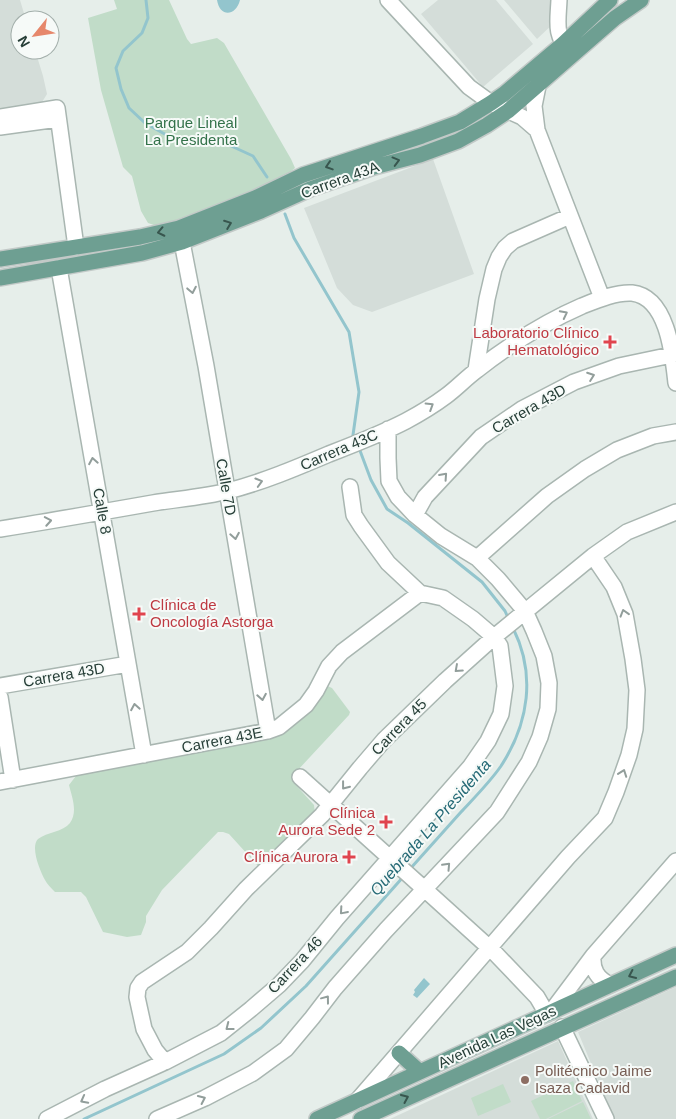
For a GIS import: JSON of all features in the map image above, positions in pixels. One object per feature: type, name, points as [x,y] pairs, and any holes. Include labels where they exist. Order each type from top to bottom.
[{"type":"main road","name":"Carrera 43A","points":[[0,278],[142,253],[182,242],[261,211],[310,189],[451,144],[488,125],[538,86],[610,0]]},
{"type":"main road","name":"Carrera 43A","points":[[0,259],[140,237],[179,228],[255,198],[303,175],[460,122],[491,103],[641,0]]},
{"type":"main road","name":"Avenida Las Vegas","points":[[317,1119],[676,955]]},
{"type":"main road","name":"Avenida Las Vegas","points":[[361,1119],[676,977]]},
{"type":"main road","points":[[399,1053],[420,1072]]},
{"type":"street","points":[[388,0],[469,87],[491,103],[522,117],[537,130]]},
{"type":"street","points":[[559,0],[558,29],[560,37],[568,50]]},
{"type":"street","points":[[538,86],[534,106],[537,130],[602,298]]},
{"type":"street","points":[[57,113],[76,247]]},
{"type":"street","points":[[0,117],[57,113]]},
{"type":"street","points":[[0,128],[57,113]]},
{"type":"street","points":[[476,370],[487,299],[494,269],[499,257],[513,241],[570,216]]},
{"type":"street","name":"Calle 7D","points":[[182,242],[206,366],[268,731]]},
{"type":"street","name":"Calle 8","points":[[59,268],[144,755]]},
{"type":"street","name":"Carrera 43C","points":[[0,529],[227,491],[269,479],[407,420],[446,396],[476,370],[507,348],[565,313],[602,298],[632,293],[644,297],[654,305],[662,319],[674,354]]},
{"type":"street","points":[[674,354],[676,384]]},
{"type":"street","name":"Carrera 43D","points":[[415,515],[425,497],[482,437],[522,409],[574,382],[619,366],[674,354]]},
{"type":"street","points":[[157,1119],[205,1098],[253,1073],[286,1049],[334,988],[386,930],[414,880],[497,812],[529,762],[540,738],[548,708],[549,683],[544,656],[534,631],[520,615],[498,579],[477,558],[441,536],[415,515],[398,497],[389,481],[388,458],[382,432]]},
{"type":"street","points":[[477,558],[547,496],[585,469],[617,450],[653,436],[676,432]]},
{"type":"street","points":[[350,487],[354,515],[388,563],[420,593],[443,598],[496,635]]},
{"type":"street","name":"Carrera 45","points":[[165,1062],[155,1050],[144,1029],[137,997],[138,988],[142,982],[187,952],[246,889],[322,816],[384,740],[496,635],[593,556],[627,532],[676,512]]},
{"type":"street","points":[[357,1101],[568,857],[605,818],[629,755],[635,729],[637,690],[625,614],[614,587],[593,556]]},
{"type":"street","name":"Carrera 43E","points":[[6,781],[268,731],[279,727],[306,705],[316,692],[330,666],[342,652],[420,593]]},
{"type":"street","name":"Carrera 46","points":[[47,1119],[104,1089],[165,1062],[221,1033],[279,985],[302,962],[337,918],[464,774],[488,741],[501,714],[505,686],[500,646],[496,635]]},
{"type":"street","name":"Carrera 43D","points":[[0,686],[128,664]]},
{"type":"street","points":[[0,697],[6,781]]},
{"type":"street","points":[[300,778],[489,948],[537,997],[549,1013],[593,956],[676,861]]},
{"type":"street","points":[[593,956],[592,963],[596,974],[603,982],[610,985]]},
{"type":"street","points":[[562,1027],[606,1119]]},
{"type":"shaded area","points":[[0,0],[20,0],[23,10],[10,10],[10,60],[38,60],[47,94],[39,107],[0,113]]},
{"type":"shaded area","points":[[438,0],[496,0],[533,44],[483,87],[421,14]]},
{"type":"shaded area","points":[[504,0],[556,0],[555,22],[537,39]]},
{"type":"shaded area","points":[[433,159],[474,274],[372,312],[353,305],[337,288],[304,208]]},
{"type":"shaded area","points":[[676,987],[676,1119],[614,1119],[578,1032]]},
{"type":"shaded area","name":"Politécnico Jaime Isaza Cadavid","points":[[558,1041],[593,1119],[390,1119]]},
{"type":"green space","name":"Parque Lineal La Presidenta","points":[[114,0],[169,0],[191,44],[217,38],[224,43],[295,168],[284,177],[175,222],[157,226],[148,223],[141,211],[132,176],[123,167],[101,90],[88,18],[117,9]]},
{"type":"green space","points":[[325,685],[332,688],[350,712],[297,771],[294,783],[314,805],[315,814],[264,870],[258,866],[229,834],[218,832],[162,890],[146,916],[146,922],[141,935],[127,937],[103,932],[86,897],[81,892],[55,892],[47,883],[35,853],[36,843],[38,839],[70,823],[74,809],[69,785],[79,772],[259,737]]},
{"type":"green space","points":[[573,1081],[582,1101],[546,1119],[540,1119],[531,1101]]},
{"type":"green space","points":[[503,1084],[511,1102],[478,1116],[471,1098]]},
{"type":"green space","points":[[583,1102],[591,1119],[548,1119]]},
{"type":"water","points":[[217,0],[240,0],[235,9],[228,13],[221,10]]},
{"type":"water","points":[[424,978],[430,984],[417,998],[413,995],[414,990]]},
{"type":"waterway","name":"Quebrada La Presidenta","points":[[146,0],[148,18],[142,33],[123,51],[116,68],[121,89],[129,108],[145,123],[170,137],[229,145],[253,156],[267,177]]},
{"type":"waterway","name":"Quebrada La Presidenta","points":[[285,214],[294,238],[349,332],[359,392],[353,435],[356,440]]},
{"type":"waterway","name":"Quebrada La Presidenta","points":[[359,448],[371,480],[387,509],[408,523],[482,582],[505,611],[509,620]]},
{"type":"waterway","name":"Quebrada La Presidenta","points":[[410,869],[492,778],[501,766],[518,733],[523,716],[527,681],[525,663],[513,628]]},
{"type":"waterway","name":"Quebrada La Presidenta","points":[[84,1119],[224,1054],[261,1028],[306,986],[404,876]]},
{"type":"place","name":"Laboratorio Clínico Hematológico","points":[[610,342]]},
{"type":"place","name":"Clínica de Oncología Astorga","points":[[139,614]]},
{"type":"place","name":"Clínica Aurora Sede 2","points":[[386,822]]},
{"type":"place","name":"Clínica Aurora","points":[[349,857]]},
{"type":"place","name":"Politécnico Jaime Isaza Cadavid","points":[[525,1080]]}]
